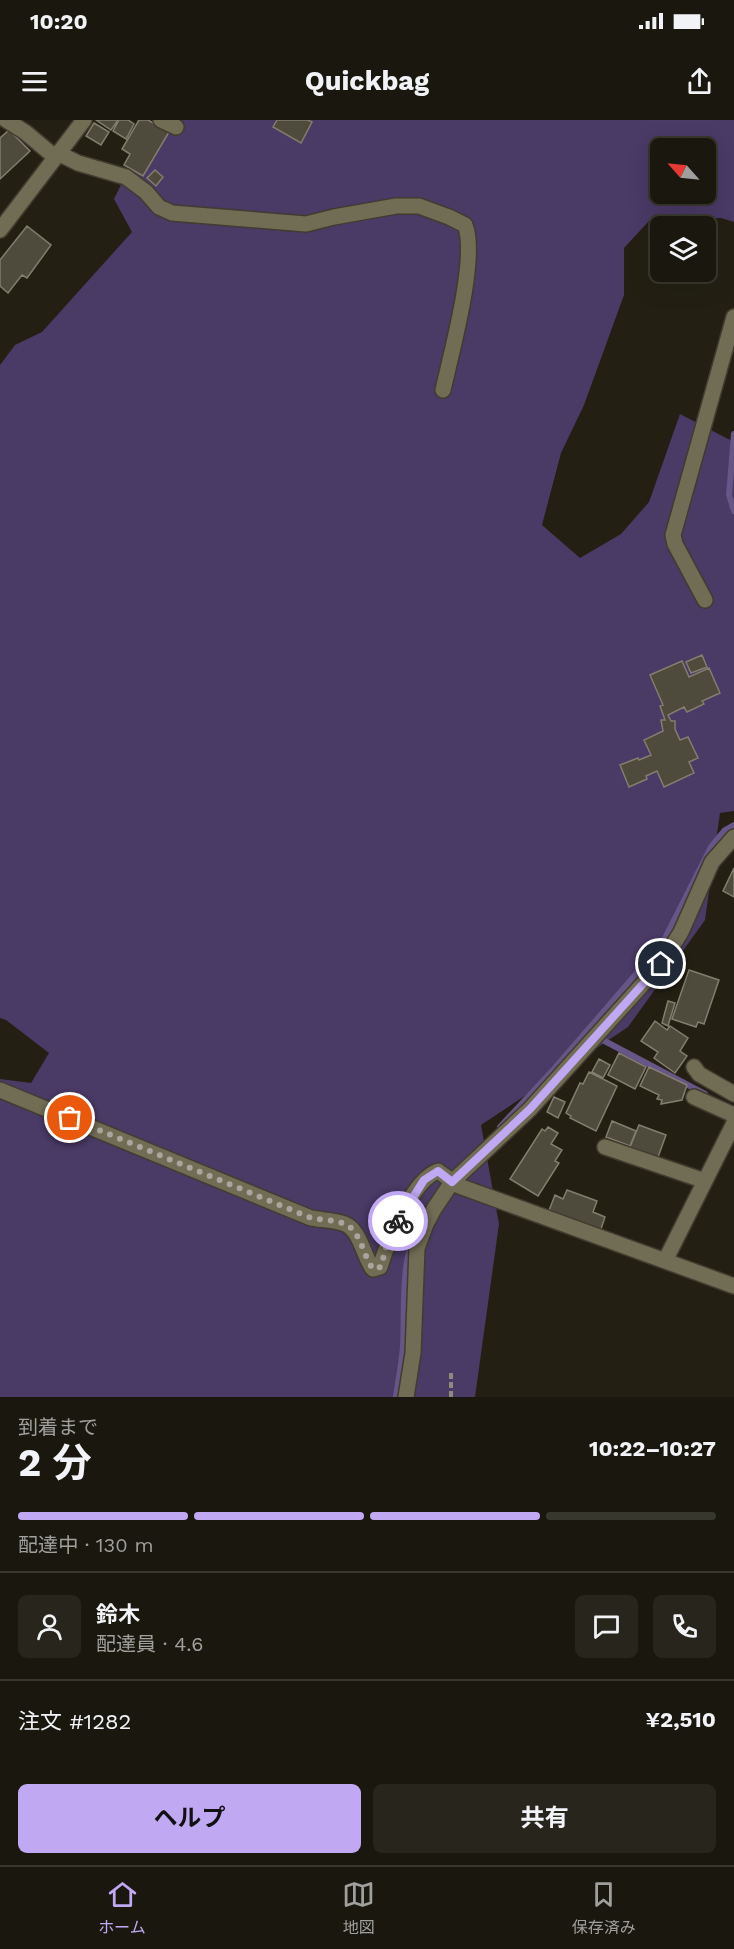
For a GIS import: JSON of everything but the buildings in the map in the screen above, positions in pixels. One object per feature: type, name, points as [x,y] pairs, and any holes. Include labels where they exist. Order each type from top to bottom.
[{"type":"street","points":[[6,120],[57,155],[126,177],[146,192],[159,207],[172,213],[306,224],[396,206],[418,206],[465,225],[469,235],[468,258],[458,322],[443,390]]},
{"type":"street","points":[[0,230],[84,120]]},
{"type":"street","points":[[161,120],[176,127]]},
{"type":"street","points":[[705,600],[675,544],[673,535],[734,318]]},
{"type":"street","points":[[406,1397],[413,1353],[417,1248],[426,1224],[452,1182],[530,1109],[661,964],[681,932],[712,862],[734,837]]},
{"type":"street","points":[[694,1067],[699,1074],[734,1094]]},
{"type":"street","points":[[0,1090],[311,1218],[343,1223],[352,1228],[356,1234],[367,1262],[373,1269],[381,1267],[386,1247],[403,1211],[424,1180],[438,1171],[459,1186],[734,1286]]},
{"type":"street","points":[[694,1097],[734,1115]]},
{"type":"street","points":[[665,1261],[734,1122]]},
{"type":"street","points":[[605,1147],[705,1180]]},
{"type":"path","points":[[451,1372],[451,1397]]},
{"type":"shaded area","points":[[153,120],[276,120],[274,127],[290,120],[734,120],[734,222],[716,218],[716,216],[650,216],[650,221],[624,248],[624,295],[584,405],[561,453],[542,525],[580,558],[621,534],[649,502],[680,414],[734,442],[734,811],[720,813],[705,920],[628,1027],[481,1125],[499,1224],[475,1397],[0,1397],[0,1079],[31,1083],[49,1053],[6,1020],[0,1018],[0,365],[15,345],[42,332],[132,232],[114,199]]},
{"type":"waterway","points":[[734,434],[729,495],[734,511]]},
{"type":"waterway","points":[[500,1127],[554,1069],[662,944],[711,847],[725,830],[734,825]]},
{"type":"waterway","points":[[597,1037],[705,1094]]},
{"type":"waterway","points":[[396,1397],[402,1359],[406,1270],[412,1240],[418,1226]]},
{"type":"way so far","points":[[70,1118],[311,1218],[343,1223],[352,1228],[356,1234],[367,1262],[373,1269],[381,1267],[386,1247],[398,1221]]},
{"type":"route","points":[[398,1221],[424,1180],[438,1171],[452,1182],[530,1109],[661,964]]}]
